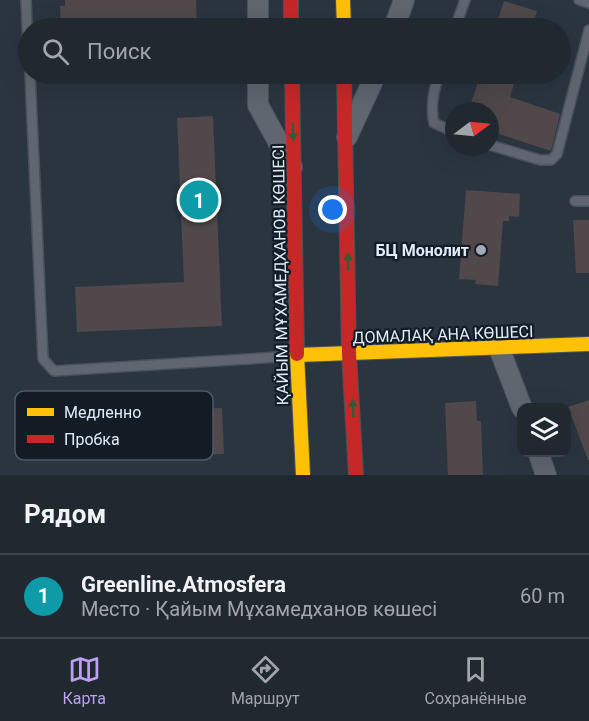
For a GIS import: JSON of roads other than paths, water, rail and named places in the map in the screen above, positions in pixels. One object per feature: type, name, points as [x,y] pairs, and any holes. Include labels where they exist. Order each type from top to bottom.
[{"type":"main road","points":[[291,0],[291,18]]},
{"type":"main road","points":[[343,0],[344,18]]},
{"type":"main road","name":"ҚАЙЫМ МҰХАМЕДХАНОВ КӨШЕСІ","points":[[292,84],[295,324],[303,475]]},
{"type":"main road","points":[[345,84],[350,354],[356,475]]},
{"type":"main road","name":"ДОМАЛАҚ АНА КӨШЕСІ","points":[[298,356],[589,344]]},
{"type":"street","points":[[258,0],[258,18]]},
{"type":"street","points":[[398,18],[404,0]]},
{"type":"street","points":[[258,84],[258,105],[294,170]]},
{"type":"street","points":[[346,139],[371,84]]},
{"type":"street","points":[[499,348],[520,403]]},
{"type":"street","points":[[355,446],[371,475]]},
{"type":"street","points":[[539,457],[546,475]]},
{"type":"lane","points":[[26,0],[27,18]]},
{"type":"lane","points":[[459,18],[465,0]]},
{"type":"lane","points":[[579,0],[589,3]]},
{"type":"lane","points":[[499,148],[540,160],[551,160],[557,154],[589,30]]},
{"type":"lane","points":[[30,84],[43,359],[54,371],[298,356]]},
{"type":"lane","points":[[436,84],[432,114],[434,123],[445,128]]},
{"type":"lane","points":[[575,201],[589,201]]},
{"type":"place","name":"Greenline.Atmosfera","points":[[199,200]]},
{"type":"place","name":"БЦ Монолит","points":[[481,250]]}]
